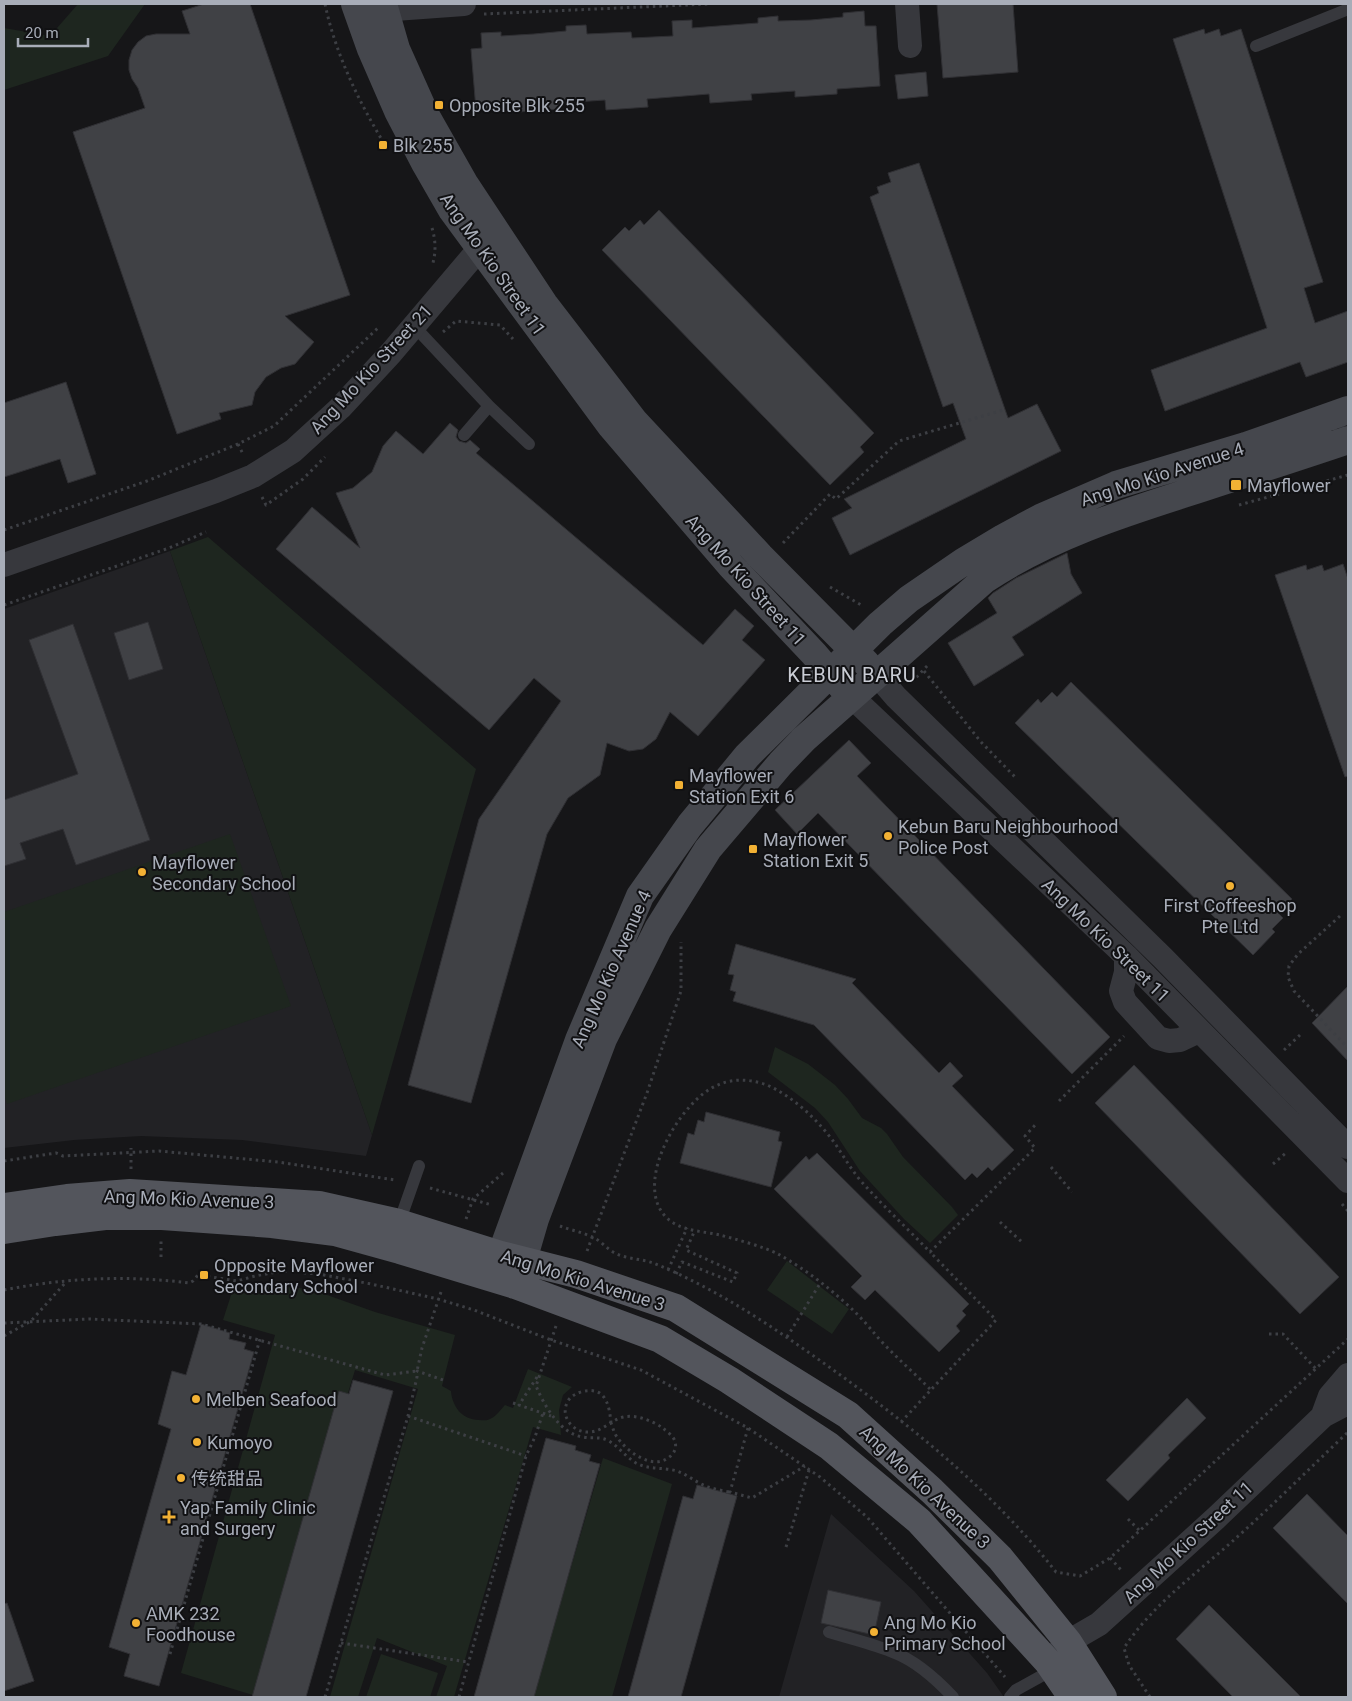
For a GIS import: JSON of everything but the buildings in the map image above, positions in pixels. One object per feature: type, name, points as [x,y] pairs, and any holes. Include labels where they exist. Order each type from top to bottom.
[{"type":"main road","name":"Ang Mo Kio Street 11","points":[[370,7],[396,49],[426,116],[464,183],[488,241],[612,426],[730,566],[852,697]]},
{"type":"main road","name":"Ang Mo Kio Street 11","points":[[488,241],[550,311],[634,421],[760,556],[877,676]]},
{"type":"main road","name":"Ang Mo Kio Avenue 4","points":[[508,1270],[579,1040],[640,896],[690,825],[747,756],[880,624],[909,599],[963,562],[1042,517],[1116,485],[1238,448],[1348,410]]},
{"type":"main road","name":"Ang Mo Kio Avenue 4","points":[[508,1270],[535,1219],[603,1039],[658,929],[708,849],[781,763],[804,739],[984,580],[1011,562],[1044,546],[1122,514],[1348,440]]},
{"type":"main road","name":"Ang Mo Kio Avenue 3","points":[[4,1207],[67,1198],[130,1193],[319,1205],[399,1223],[660,1339],[729,1380],[829,1446],[920,1521],[1051,1666],[1072,1697]]},
{"type":"main road","name":"Ang Mo Kio Avenue 3","points":[[4,1230],[105,1216],[162,1216],[272,1224],[335,1232],[400,1250],[508,1270],[576,1274],[676,1308],[848,1415],[932,1491],[1000,1558],[1068,1642],[1102,1697]]},
{"type":"street","points":[[907,4],[910,46]]},
{"type":"street","points":[[370,7],[473,9]]},
{"type":"street","name":"Ang Mo Kio Street 21","points":[[4,565],[208,494],[253,476],[293,451],[340,408],[488,241]]},
{"type":"street","name":"Ang Mo Kio Street 11","points":[[877,676],[896,697],[1163,958],[1348,1148]]},
{"type":"street","name":"Ang Mo Kio Street 11","points":[[852,697],[1126,956],[1348,1181]]},
{"type":"street","points":[[1126,956],[1126,972],[1122,981],[1121,991],[1125,1002],[1158,1038],[1169,1041],[1180,1040],[1199,1031]]},
{"type":"street","name":"Ang Mo Kio Street 11","points":[[1323,1416],[1330,1396],[1348,1375]]},
{"type":"street","name":"Ang Mo Kio Street 11","points":[[1051,1666],[1068,1642],[1099,1624],[1216,1518],[1323,1416],[1342,1406],[1348,1400]]},
{"type":"lane","points":[[1256,46],[1346,10]]},
{"type":"lane","points":[[414,326],[489,406],[528,444]]},
{"type":"lane","points":[[464,435],[489,406]]},
{"type":"lane","points":[[399,1223],[419,1166]]},
{"type":"lane","points":[[828,1632],[896,1653],[916,1664],[936,1679],[954,1697]]},
{"type":"lane","points":[[1013,1694],[1051,1666]]},
{"type":"path","points":[[325,4],[340,58],[383,142]]},
{"type":"path","points":[[473,9],[708,4]]},
{"type":"path","points":[[428,221],[435,241],[435,258],[430,270]]},
{"type":"path","points":[[431,343],[456,321],[500,325],[518,345]]},
{"type":"path","points":[[4,530],[147,481],[238,444],[274,426],[382,324]]},
{"type":"path","points":[[775,539],[781,545],[830,494],[836,499],[899,441],[1003,410]]},
{"type":"path","points":[[266,505],[303,479],[329,452]]},
{"type":"path","points":[[4,605],[169,548],[206,532]]},
{"type":"path","points":[[823,583],[864,607]]},
{"type":"path","points":[[924,671],[930,663]]},
{"type":"path","points":[[1340,916],[1298,954],[1289,966],[1288,977],[1294,991],[1348,1048]]},
{"type":"path","points":[[594,1237],[647,1093],[681,991],[682,933]]},
{"type":"path","points":[[1059,1101],[1141,1020]]},
{"type":"path","points":[[901,1422],[996,1320],[861,1180],[826,1132],[804,1110],[786,1095],[766,1085],[746,1080],[730,1081],[716,1085],[694,1102],[675,1126],[661,1154],[656,1170],[655,1187],[657,1204],[666,1217],[681,1228],[722,1236],[776,1253],[799,1266],[821,1282],[858,1315],[930,1390]]},
{"type":"path","points":[[930,1252],[1035,1148],[1025,1136],[1037,1123]]},
{"type":"path","points":[[4,1161],[56,1153],[63,1156],[159,1151],[278,1162],[414,1184],[473,1199]]},
{"type":"path","points":[[1051,1167],[1072,1192]]},
{"type":"path","points":[[1000,1222],[1023,1244]]},
{"type":"path","points":[[668,1270],[687,1228]]},
{"type":"path","points":[[676,1274],[682,1262],[733,1282],[737,1273],[686,1250],[695,1230]]},
{"type":"path","points":[[4,1290],[67,1282],[127,1278],[190,1283],[198,1275],[237,1281],[282,1271],[319,1274],[438,1299],[474,1310],[552,1340],[640,1370],[748,1428],[805,1466],[867,1517],[1013,1694]]},
{"type":"path","points":[[4,1336],[31,1321],[67,1282]]},
{"type":"path","points":[[788,1338],[821,1282]]},
{"type":"path","points":[[325,1697],[408,1416],[422,1348],[438,1299]]},
{"type":"path","points":[[4,1323],[89,1319],[201,1324],[385,1374],[417,1371],[446,1380]]},
{"type":"path","points":[[1269,1334],[1283,1334],[1316,1369]]},
{"type":"path","points":[[170,1654],[260,1339]]},
{"type":"path","points":[[1110,1558],[1348,1339]]},
{"type":"path","points":[[552,1340],[536,1386],[552,1416],[565,1428],[578,1434],[611,1442],[634,1462],[642,1465],[676,1471],[707,1487],[752,1498],[805,1466]]},
{"type":"path","points":[[519,1405],[539,1374]]},
{"type":"path","points":[[578,1434],[567,1419],[567,1402],[573,1395],[584,1391],[594,1391],[602,1395],[610,1414],[611,1423],[615,1435],[621,1442],[644,1459],[651,1462],[664,1461],[676,1449],[675,1441],[671,1434],[657,1424],[630,1416],[620,1418],[611,1423],[601,1429],[578,1434]]},
{"type":"path","points":[[512,1402],[552,1416]]},
{"type":"path","points":[[459,1697],[526,1456],[535,1438],[543,1413]]},
{"type":"path","points":[[408,1416],[526,1456]]},
{"type":"path","points":[[730,1492],[748,1428]]},
{"type":"path","points":[[1150,1697],[1129,1666],[1124,1648],[1134,1633],[1171,1595],[1236,1539],[1348,1432]]},
{"type":"path","points":[[642,1465],[644,1459]]},
{"type":"path","points":[[786,1547],[809,1470]]},
{"type":"path","points":[[1128,1519],[1140,1531]]},
{"type":"path","points":[[341,1643],[468,1662]]},
{"type":"shaded area","points":[[78,4],[145,4],[108,56],[4,90],[4,28],[50,36]]},
{"type":"shaded area","points":[[208,537],[476,769],[372,1135],[170,551]]},
{"type":"shaded area","name":"Mayflower Secondary School","points":[[170,551],[372,1135],[366,1156],[242,1140],[141,1136],[74,1140],[4,1148],[4,609]]},
{"type":"shaded area","points":[[230,834],[291,1006],[7,1104],[4,1095],[4,912]]},
{"type":"shaded area","points":[[775,1047],[808,1064],[835,1085],[862,1118],[881,1128],[887,1134],[903,1157],[952,1207],[958,1215],[930,1243],[904,1219],[860,1171],[828,1122],[815,1108],[768,1072]]},
{"type":"shaded area","points":[[787,1261],[849,1309],[832,1334],[767,1290]]},
{"type":"shaded area","points":[[280,1285],[313,1290],[375,1312],[455,1335],[442,1386],[451,1391],[456,1407],[468,1418],[488,1420],[495,1416],[505,1405],[513,1408],[528,1369],[572,1387],[563,1395],[559,1410],[561,1435],[533,1427],[454,1697],[436,1697],[447,1666],[377,1638],[358,1697],[330,1697],[418,1389],[355,1370],[256,1696],[181,1673],[275,1335],[223,1320],[232,1292]]},
{"type":"shaded area","points":[[603,1458],[672,1484],[612,1697],[533,1697]]},
{"type":"shaded area","name":"Ang Mo Kio Primary School","points":[[831,1514],[914,1591],[987,1673],[1004,1697],[779,1697]]},
{"type":"shaded area","points":[[381,1654],[438,1673],[430,1697],[366,1697]]},
{"type":"place","name":"Opposite Blk 255","points":[[439,105]]},
{"type":"place","name":"Blk 255","points":[[383,145]]},
{"type":"place","name":"Mayflower","points":[[1236,485]]},
{"type":"place","name":"Mayflower Station Exit 6","points":[[679,785]]},
{"type":"place","name":"Kebun Baru Neighbourhood Police Post","points":[[888,836]]},
{"type":"place","name":"Mayflower Station Exit 5","points":[[753,849]]},
{"type":"place","name":"Mayflower Secondary School","points":[[142,872]]},
{"type":"place","name":"First Coffeeshop Pte Ltd","points":[[1230,886]]},
{"type":"place","name":"Opposite Mayflower Secondary School","points":[[204,1275]]},
{"type":"place","name":"Melben Seafood","points":[[196,1399]]},
{"type":"place","name":"Kumoyo","points":[[197,1442]]},
{"type":"place","name":"传统甜品","points":[[181,1478]]},
{"type":"place","name":"Yap Family Clinic and Surgery","points":[[169,1517]]},
{"type":"place","name":"AMK 232 Foodhouse","points":[[136,1623]]},
{"type":"place","name":"Ang Mo Kio Primary School","points":[[874,1632]]},
{"type":"district","name":"KEBUN BARU","points":[[852,675]]}]
